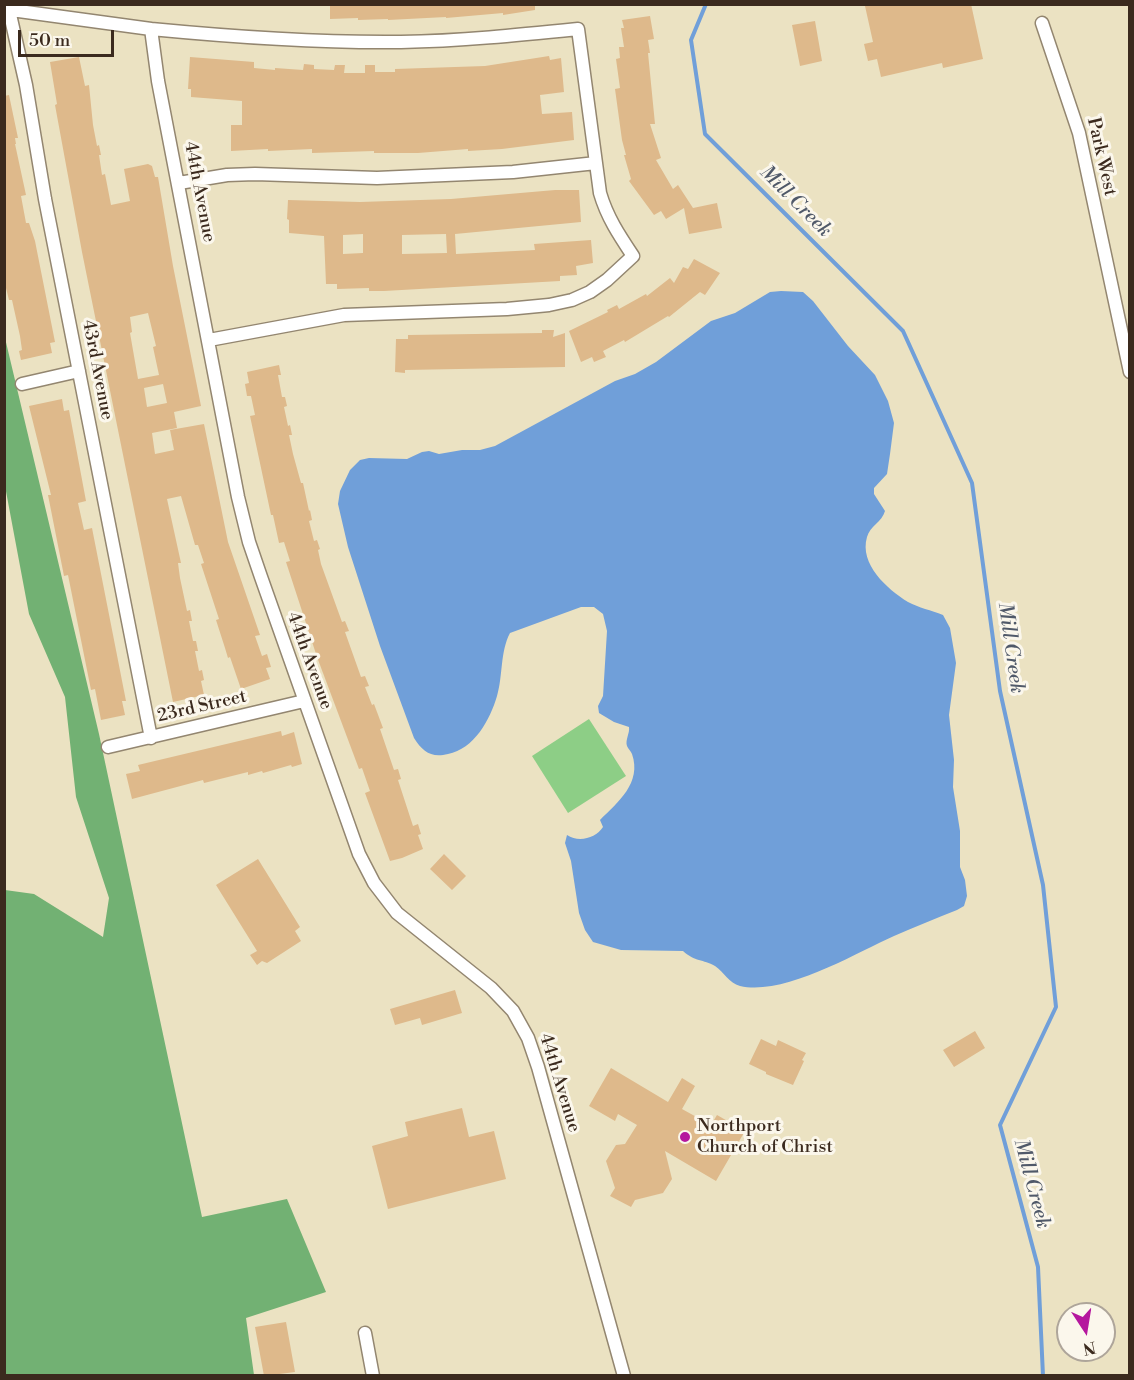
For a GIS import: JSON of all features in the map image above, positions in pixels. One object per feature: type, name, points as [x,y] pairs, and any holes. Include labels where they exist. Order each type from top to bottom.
[{"type":"street","points":[[7,10],[151,29],[240,37],[399,42],[578,29],[600,193],[605,211],[614,229],[633,256],[607,280],[590,292],[572,300],[549,305],[507,309],[344,315],[209,340]]},
{"type":"street","name":"43rd Avenue","points":[[7,10],[26,85],[45,199],[150,738]]},
{"type":"street","name":"Park West","points":[[1042,23],[1079,133],[1130,372]]},
{"type":"street","name":"44th Avenue","points":[[151,29],[158,81],[238,497],[249,542],[304,701],[359,854],[374,883],[397,913],[513,1011],[528,1038],[624,1376]]},
{"type":"street","points":[[179,183],[236,174],[412,177],[513,172],[596,163]]},
{"type":"street","points":[[22,384],[79,371]]},
{"type":"street","name":"23rd Street","points":[[108,747],[304,701]]},
{"type":"street","points":[[365,1333],[373,1376]]},
{"type":"green space","points":[[5,338],[99,734],[202,1217],[287,1199],[326,1292],[246,1318],[254,1375],[5,1375],[5,890],[34,894],[103,937],[109,898],[76,797],[65,697],[29,614],[5,486]]},
{"type":"green space","points":[[589,719],[626,776],[568,813],[532,756]]},
{"type":"water","points":[[770,292],[803,292],[813,301],[848,346],[875,375],[888,401],[894,423],[887,474],[874,488],[874,494],[885,511],[867,537],[867,557],[877,575],[900,597],[912,604],[943,615],[950,628],[956,663],[949,715],[954,760],[953,787],[960,831],[960,867],[965,880],[967,896],[964,906],[957,910],[894,936],[818,972],[777,985],[758,987],[736,985],[715,966],[691,957],[683,951],[621,950],[593,942],[585,930],[579,913],[571,861],[565,843],[567,835],[582,839],[600,831],[603,827],[600,820],[621,799],[634,774],[632,754],[627,747],[629,727],[614,722],[599,713],[598,706],[603,696],[607,631],[603,614],[594,607],[581,607],[510,633],[505,648],[497,696],[480,732],[466,746],[457,751],[442,755],[428,753],[414,738],[380,646],[348,547],[338,504],[340,491],[350,470],[360,460],[369,458],[407,459],[422,452],[429,451],[439,454],[480,450],[495,446],[615,381],[635,374],[656,362],[711,321],[735,313]]},
{"type":"building","points":[[330,4],[535,4],[535,10],[503,15],[503,13],[446,18],[358,20],[358,18],[330,19]]},
{"type":"building","points":[[870,4],[971,4],[983,59],[943,68],[942,63],[881,77],[877,59],[868,61],[864,44],[873,42],[865,6]]},
{"type":"building","points":[[650,16],[654,39],[648,40],[650,53],[648,53],[655,124],[650,124],[661,158],[656,160],[673,189],[678,185],[693,208],[717,203],[722,228],[689,234],[684,208],[666,219],[661,211],[654,215],[629,181],[631,179],[624,155],[626,155],[615,89],[620,88],[616,59],[620,58],[619,47],[624,47],[622,20]]},
{"type":"building","points":[[815,21],[822,61],[800,66],[792,25]]},
{"type":"building","points":[[549,56],[550,60],[561,58],[564,92],[540,95],[542,114],[572,112],[574,140],[502,149],[418,153],[374,153],[374,151],[312,153],[312,149],[231,151],[231,125],[242,125],[242,101],[191,97],[191,89],[188,89],[190,57],[254,62],[254,68],[275,70],[275,68],[303,70],[304,64],[314,65],[314,69],[334,70],[335,65],[345,65],[344,73],[365,73],[365,65],[375,65],[375,72],[395,72],[395,69],[485,66]]},
{"type":"building","points":[[79,57],[85,86],[89,85],[93,125],[101,155],[99,155],[102,175],[105,174],[111,205],[130,201],[124,169],[148,164],[152,166],[155,177],[158,177],[201,406],[174,412],[177,428],[152,433],[155,454],[174,450],[170,430],[204,424],[228,542],[260,635],[255,636],[262,656],[267,654],[271,667],[266,668],[270,679],[241,689],[216,620],[219,619],[201,564],[204,563],[198,545],[195,545],[181,496],[167,499],[181,563],[178,563],[180,578],[187,611],[190,610],[192,621],[189,621],[193,641],[196,641],[198,651],[195,651],[199,671],[202,670],[204,680],[201,681],[204,695],[173,702],[82,252],[55,105],[57,104],[50,62]],"holes":[[[148,313],[156,346],[153,347],[159,375],[138,379],[130,333],[132,332],[130,317]],[[163,384],[167,403],[147,407],[144,388]]]},
{"type":"building","points":[[9,95],[18,138],[15,138],[15,144],[26,195],[21,196],[26,223],[29,223],[35,241],[55,342],[50,343],[52,353],[21,360],[20,336],[12,300],[9,300],[4,280],[4,96]]},
{"type":"building","points":[[579,190],[581,222],[455,234],[456,254],[535,250],[534,244],[591,240],[593,263],[576,266],[577,275],[560,276],[560,281],[384,291],[369,291],[369,288],[337,289],[337,284],[326,284],[324,236],[289,233],[288,200],[360,202],[451,199]],"holes":[[[363,234],[363,253],[343,254],[343,235]],[[446,234],[447,253],[402,254],[402,235]]]},
{"type":"building","points":[[694,259],[720,273],[705,295],[700,292],[669,317],[625,342],[624,340],[603,351],[606,357],[594,362],[592,357],[581,362],[569,331],[608,312],[607,310],[617,305],[619,309],[646,294],[647,296],[670,278],[674,283],[683,267],[688,269]]},
{"type":"building","points":[[542,330],[554,330],[553,337],[565,333],[565,367],[395,372],[396,339],[408,339],[408,335],[542,333]]},
{"type":"building","points":[[279,365],[281,375],[278,375],[282,397],[285,397],[287,406],[284,407],[292,435],[289,435],[310,510],[312,520],[309,521],[314,541],[317,540],[321,564],[342,622],[345,621],[349,631],[345,632],[361,677],[365,676],[369,686],[365,687],[383,728],[380,729],[394,770],[398,769],[401,779],[398,780],[413,826],[418,824],[421,834],[418,835],[423,849],[390,861],[365,793],[370,791],[362,768],[359,769],[317,657],[286,562],[290,561],[284,542],[279,543],[273,515],[271,515],[250,416],[255,415],[251,396],[247,396],[245,384],[249,383],[247,372]]},
{"type":"building","points":[[62,399],[64,411],[69,410],[86,501],[78,503],[84,530],[92,528],[126,701],[122,701],[125,715],[101,720],[95,689],[91,690],[68,575],[64,576],[48,495],[51,495],[29,406]]},
{"type":"building","points":[[281,731],[282,736],[294,732],[302,764],[263,773],[262,771],[248,775],[248,772],[204,783],[203,780],[132,799],[126,774],[140,771],[138,765]]},
{"type":"building","points":[[444,854],[466,876],[452,890],[430,869]]},
{"type":"building","points":[[258,859],[300,927],[295,931],[301,941],[267,963],[262,961],[257,965],[250,955],[257,951],[216,885]]},
{"type":"building","points":[[455,990],[462,1013],[422,1025],[420,1018],[395,1025],[390,1009]]},
{"type":"building","points":[[975,1031],[985,1048],[954,1067],[943,1050]]},
{"type":"building","points":[[761,1039],[776,1046],[778,1040],[806,1053],[793,1085],[749,1064]]},
{"type":"building","name":"Northport Church of Christ","points":[[611,1068],[668,1102],[682,1078],[695,1086],[682,1109],[711,1125],[717,1115],[745,1131],[716,1181],[665,1151],[672,1179],[663,1193],[635,1200],[631,1207],[610,1196],[615,1188],[606,1161],[616,1145],[625,1144],[637,1125],[618,1114],[615,1121],[589,1106]]},
{"type":"building","points":[[462,1108],[469,1137],[494,1131],[506,1179],[388,1209],[372,1146],[408,1136],[405,1122]]},
{"type":"building","points":[[286,1322],[295,1372],[264,1376],[255,1327]]},
{"type":"waterway","name":"Mill Creek","points":[[706,4],[691,40],[705,134],[903,331],[972,483],[1000,691],[1043,885],[1056,1007],[1000,1125],[1038,1267],[1043,1376]]},
{"type":"place","name":"Northport Church of Christ","points":[[685,1137]]}]
